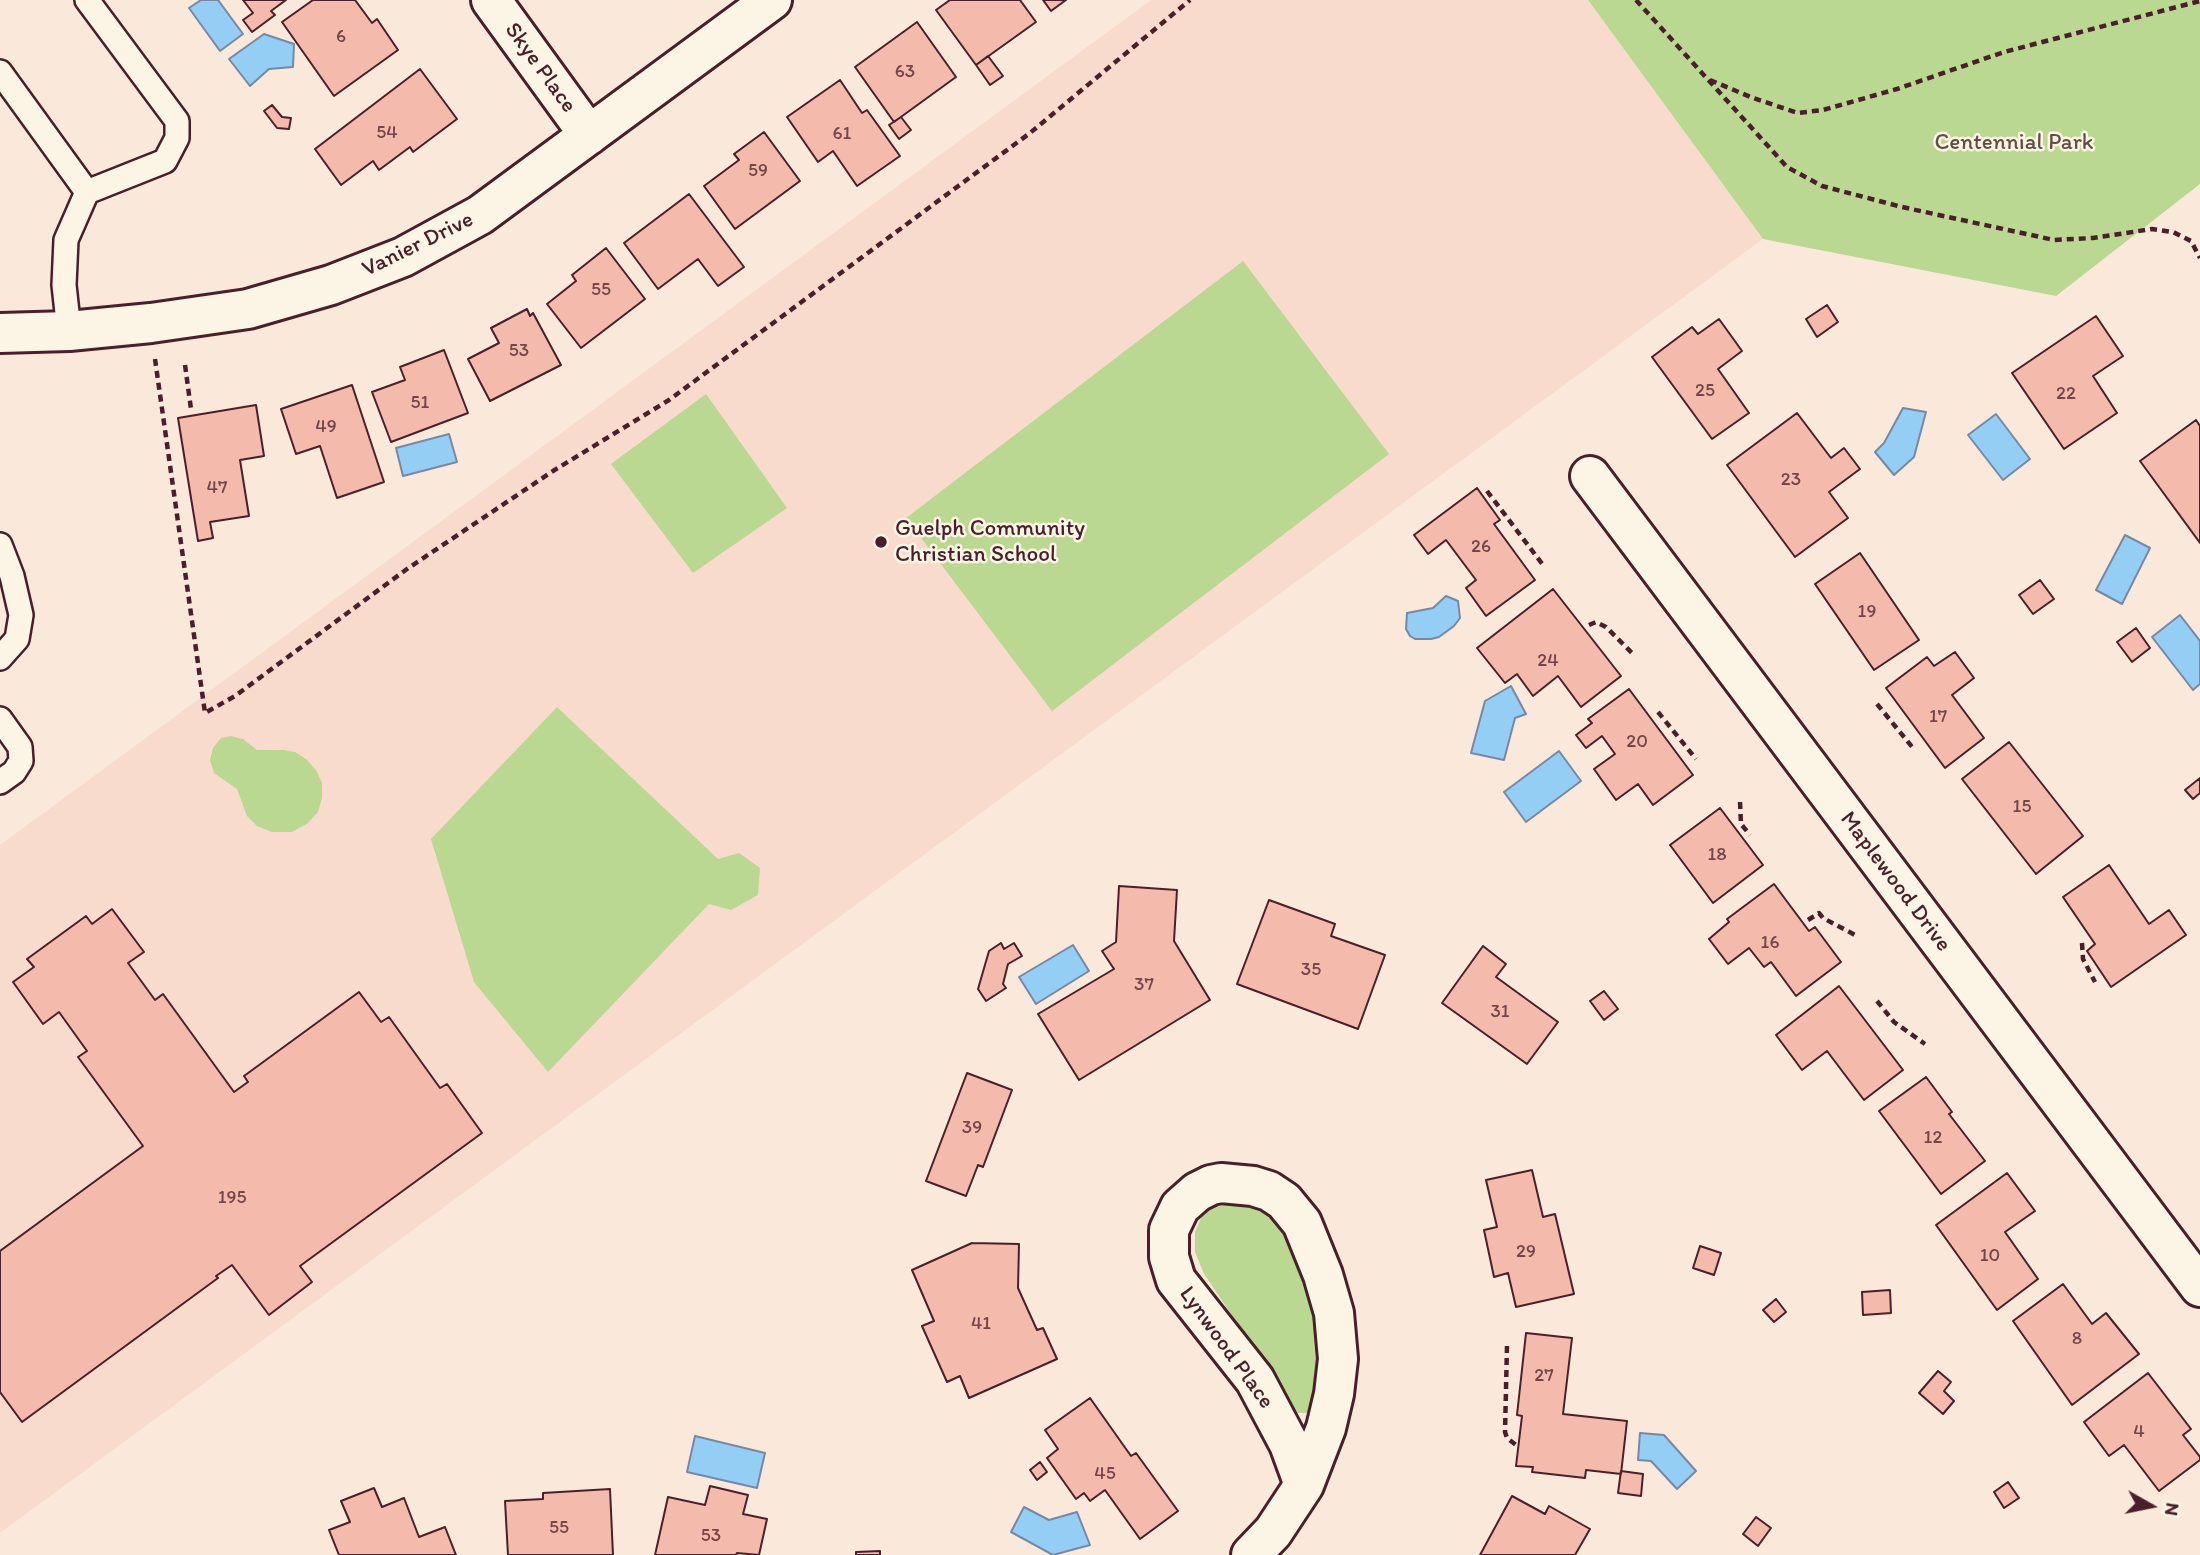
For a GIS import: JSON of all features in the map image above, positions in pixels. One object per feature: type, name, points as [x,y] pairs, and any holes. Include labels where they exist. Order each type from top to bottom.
[{"type":"street","name":"Skye Place","points":[[491,0],[589,135]]},
{"type":"street","name":"Vanier Drive","points":[[0,333],[69,331],[248,309],[331,285],[403,257],[480,215],[772,0]]},
{"type":"street","name":"Maplewood Drive","points":[[1590,476],[2200,1287]]},
{"type":"street","name":"Lynwood Place","points":[[1251,1555],[1273,1532],[1304,1485],[1326,1427],[1334,1394],[1338,1359],[1334,1312],[1323,1275],[1302,1223],[1284,1201],[1269,1191],[1240,1184],[1221,1183],[1208,1186],[1180,1207],[1169,1230],[1169,1257],[1176,1280],[1255,1380],[1289,1444],[1304,1485]]},
{"type":"lane","points":[[69,331],[64,285],[66,240],[87,192],[165,161],[177,138],[177,121],[87,0]]},
{"type":"lane","points":[[0,72],[87,192]]},
{"type":"lane","points":[[0,545],[15,586],[21,615],[17,639],[0,658]]},
{"type":"lane","points":[[0,719],[20,747],[21,761],[14,772],[0,782]]},
{"type":"path","points":[[151,323],[205,713],[235,696],[407,569],[554,471],[669,400],[1030,133],[1190,0]]},
{"type":"path","points":[[1636,0],[1787,167],[1822,186],[1902,207],[2054,240],[2093,238],[2152,229],[2173,232],[2190,241],[2200,258]]},
{"type":"path","points":[[1706,79],[1798,113],[1823,110],[1897,89],[2004,52],[2200,1]]},
{"type":"path","points":[[185,365],[191,409]]},
{"type":"path","points":[[1487,491],[1543,565]]},
{"type":"path","points":[[1589,625],[1596,622],[1606,627],[1634,656]]},
{"type":"path","points":[[1877,705],[1913,748]]},
{"type":"path","points":[[1658,712],[1696,759]]},
{"type":"path","points":[[1740,802],[1741,824],[1750,835]]},
{"type":"path","points":[[1808,920],[1819,913],[1823,918],[1857,936]]},
{"type":"path","points":[[2082,943],[2083,959],[2095,982]]},
{"type":"path","points":[[1877,1001],[1894,1023],[1925,1044]]},
{"type":"path","points":[[1507,1346],[1505,1432],[1507,1438],[1516,1445]]},
{"type":"shaded area","name":"Guelph Community Christian School","points":[[1151,0],[1588,0],[1763,239],[0,1533],[0,845]]},
{"type":"green space","name":"Centennial Park","points":[[1588,0],[2200,0],[2200,184],[2056,296],[1763,239]]},
{"type":"green space","points":[[1243,261],[1389,454],[1052,711],[906,518]]},
{"type":"green space","points":[[706,394],[787,508],[693,573],[611,464]]},
{"type":"green space","points":[[557,707],[718,859],[739,853],[760,868],[758,895],[731,910],[709,904],[548,1072],[474,982],[431,839]]},
{"type":"green space","points":[[231,736],[243,739],[257,750],[295,752],[316,770],[322,783],[322,798],[318,812],[308,823],[292,832],[272,832],[257,826],[247,816],[237,789],[214,773],[210,760],[213,748],[221,738]]},
{"type":"green space","points":[[1220,1201],[1254,1202],[1273,1214],[1288,1238],[1315,1303],[1320,1376],[1312,1408],[1306,1413],[1298,1413],[1289,1405],[1282,1389],[1204,1274],[1195,1252],[1195,1232],[1202,1216]]},
{"type":"water","points":[[201,0],[218,0],[243,34],[220,51],[189,8]]},
{"type":"water","points":[[264,34],[294,44],[293,67],[269,69],[250,86],[229,59]]},
{"type":"water","points":[[1903,408],[1926,412],[1914,457],[1894,475],[1875,452],[1884,443]]},
{"type":"water","points":[[1996,414],[2030,459],[2003,480],[1968,435]]},
{"type":"water","points":[[449,434],[457,462],[403,476],[396,448]]},
{"type":"water","points":[[2125,535],[2150,548],[2122,604],[2096,590]]},
{"type":"water","points":[[1446,596],[1458,601],[1460,618],[1454,626],[1439,637],[1431,639],[1415,639],[1410,636],[1406,629],[1407,613],[1433,608]]},
{"type":"water","points":[[2180,615],[2200,641],[2200,684],[2193,690],[2152,637]]},
{"type":"water","points":[[1511,686],[1526,714],[1515,718],[1504,760],[1471,753],[1485,701]]},
{"type":"water","points":[[1559,751],[1581,781],[1526,822],[1504,792]]},
{"type":"water","points":[[1073,945],[1089,971],[1036,1004],[1019,977]]},
{"type":"water","points":[[1640,1433],[1664,1435],[1696,1471],[1677,1489],[1651,1461],[1638,1460]]},
{"type":"water","points":[[695,1436],[765,1453],[757,1488],[687,1472]]},
{"type":"water","points":[[1024,1507],[1049,1520],[1077,1512],[1090,1545],[1053,1555],[1011,1532]]},
{"type":"building","points":[[243,0],[286,0],[271,11],[275,15],[252,32],[243,20],[253,13]]},
{"type":"building","points":[[313,0],[355,0],[372,23],[377,19],[398,50],[334,96],[282,22]]},
{"type":"building","points":[[950,0],[1020,0],[1036,22],[976,65],[936,10]]},
{"type":"building","points":[[1043,0],[1066,0],[1051,11]]},
{"type":"building","points":[[917,22],[956,77],[894,122],[855,67]]},
{"type":"building","points":[[988,56],[1003,76],[990,85],[976,65]]},
{"type":"building","points":[[420,69],[457,119],[413,152],[410,147],[379,170],[373,161],[341,185],[315,149]]},
{"type":"building","points":[[840,80],[862,113],[867,110],[900,156],[857,186],[833,151],[818,162],[787,117]]},
{"type":"building","points":[[272,105],[282,117],[291,118],[289,129],[277,128],[264,111]]},
{"type":"building","points":[[901,117],[911,130],[899,139],[889,125]]},
{"type":"building","points":[[764,132],[800,181],[735,229],[704,186],[739,160],[734,154]]},
{"type":"building","points":[[689,194],[744,267],[718,286],[698,259],[658,289],[624,243]]},
{"type":"building","points":[[606,248],[645,299],[581,348],[547,304],[576,281],[572,275]]},
{"type":"building","points":[[1827,305],[1838,322],[1817,337],[1806,319]]},
{"type":"building","points":[[527,309],[530,316],[533,313],[561,365],[490,401],[468,359],[499,343],[491,328]]},
{"type":"building","points":[[2096,316],[2123,356],[2093,376],[2117,413],[2064,449],[2012,373]]},
{"type":"building","points":[[1719,319],[1742,351],[1718,369],[1749,413],[1712,439],[1652,357],[1692,327],[1698,334]]},
{"type":"building","points":[[444,350],[468,413],[391,442],[372,392],[405,380],[400,367]]},
{"type":"building","points":[[352,385],[384,482],[337,498],[320,446],[296,454],[281,409]]},
{"type":"building","points":[[256,405],[264,456],[240,460],[249,516],[210,522],[213,538],[198,541],[178,418]]},
{"type":"building","points":[[1797,413],[1831,458],[1844,448],[1860,469],[1829,492],[1848,518],[1795,557],[1727,465]]},
{"type":"building","points":[[2196,420],[2200,426],[2200,543],[2140,461]]},
{"type":"building","points":[[1477,488],[1500,520],[1494,524],[1535,580],[1486,616],[1466,588],[1476,580],[1446,540],[1428,554],[1414,535]]},
{"type":"building","points":[[1860,553],[1919,640],[1874,670],[1815,584]]},
{"type":"building","points":[[2040,580],[2054,599],[2033,614],[2019,595]]},
{"type":"building","points":[[1553,589],[1621,676],[1581,707],[1558,676],[1533,696],[1517,674],[1505,683],[1477,648]]},
{"type":"building","points":[[2136,628],[2150,648],[2132,662],[2117,642]]},
{"type":"building","points":[[1955,652],[1974,678],[1952,695],[1984,738],[1945,768],[1886,688],[1927,657],[1934,666]]},
{"type":"building","points":[[1629,689],[1693,775],[1653,805],[1638,784],[1616,800],[1594,769],[1615,754],[1602,736],[1586,748],[1576,735],[1592,723],[1588,719]]},
{"type":"building","points":[[2009,742],[2083,836],[2036,874],[1962,779]]},
{"type":"building","points":[[2200,778],[2200,793],[2193,799],[2185,790]]},
{"type":"building","points":[[1720,808],[1763,865],[1713,903],[1670,845]]},
{"type":"building","points":[[2109,865],[2149,924],[2169,910],[2186,935],[2111,987],[2087,951],[2095,944],[2063,897]]},
{"type":"building","points":[[1774,884],[1809,931],[1815,927],[1841,962],[1796,996],[1771,962],[1764,967],[1749,948],[1728,964],[1709,939],[1729,922],[1727,919]]},
{"type":"building","points":[[1119,886],[1177,890],[1174,941],[1210,1000],[1079,1080],[1038,1014],[1114,969],[1102,951],[1116,942]]},
{"type":"building","points":[[1269,900],[1335,924],[1331,936],[1385,955],[1358,1029],[1237,984]]},
{"type":"building","points":[[112,909],[144,952],[128,963],[155,1000],[163,994],[234,1092],[248,1082],[244,1076],[359,992],[381,1022],[389,1017],[440,1088],[447,1084],[482,1133],[300,1266],[312,1282],[269,1315],[232,1265],[22,1422],[0,1392],[0,1251],[143,1146],[78,1057],[87,1051],[59,1012],[43,1024],[13,982],[34,967],[27,959],[86,916],[92,924]]},
{"type":"building","points":[[1001,943],[1004,949],[1014,943],[1022,956],[1008,964],[1003,984],[1006,988],[986,1001],[978,989],[989,951]]},
{"type":"building","points":[[1483,946],[1506,964],[1496,977],[1558,1022],[1527,1064],[1442,1003]]},
{"type":"building","points":[[1839,986],[1903,1070],[1864,1100],[1827,1051],[1802,1070],[1776,1035]]},
{"type":"building","points":[[1604,991],[1618,1009],[1604,1020],[1590,1001]]},
{"type":"building","points":[[967,1073],[1012,1090],[983,1167],[978,1165],[966,1196],[926,1181]]},
{"type":"building","points":[[1926,1077],[1952,1112],[1949,1114],[1985,1161],[1941,1194],[1879,1111]]},
{"type":"building","points":[[1532,1170],[1543,1217],[1555,1214],[1574,1294],[1516,1307],[1508,1273],[1494,1277],[1484,1230],[1497,1227],[1486,1180]]},
{"type":"building","points":[[2007,1173],[2035,1211],[2005,1232],[2038,1279],[1997,1310],[1936,1225]]},
{"type":"building","points":[[972,1243],[1019,1244],[1018,1288],[1037,1330],[1043,1328],[1057,1359],[969,1398],[960,1376],[947,1382],[922,1326],[934,1321],[912,1270]]},
{"type":"building","points":[[1700,1246],[1721,1253],[1714,1275],[1693,1268]]},
{"type":"building","points":[[2063,1284],[2092,1324],[2106,1313],[2139,1354],[2072,1405],[2013,1321]]},
{"type":"building","points":[[1890,1290],[1891,1313],[1863,1315],[1862,1292]]},
{"type":"building","points":[[1776,1299],[1786,1312],[1774,1322],[1763,1310]]},
{"type":"building","points":[[1526,1333],[1572,1338],[1563,1414],[1627,1421],[1621,1474],[1586,1470],[1585,1478],[1532,1472],[1533,1467],[1516,1466],[1522,1416],[1517,1415]]},
{"type":"building","points":[[1938,1371],[1951,1382],[1944,1391],[1954,1401],[1943,1414],[1919,1393]]},
{"type":"building","points":[[2148,1373],[2191,1429],[2183,1435],[2200,1457],[2200,1460],[2159,1491],[2124,1445],[2109,1456],[2084,1422]]},
{"type":"building","points":[[1090,1398],[1131,1456],[1136,1453],[1178,1511],[1140,1539],[1105,1490],[1090,1501],[1084,1493],[1076,1499],[1047,1458],[1058,1449],[1045,1430]]},
{"type":"building","points":[[1040,1462],[1047,1472],[1037,1480],[1030,1470]]},
{"type":"building","points":[[1621,1471],[1643,1474],[1641,1496],[1618,1493]]},
{"type":"building","points":[[2008,1482],[2019,1498],[2004,1508],[1994,1492]]},
{"type":"building","points":[[710,1486],[748,1495],[743,1514],[767,1519],[759,1555],[655,1555],[668,1497],[705,1505]]},
{"type":"building","points":[[374,1488],[382,1507],[404,1498],[419,1537],[445,1527],[456,1555],[339,1555],[329,1530],[350,1522],[341,1501]]},
{"type":"building","points":[[610,1489],[613,1555],[508,1555],[505,1501],[543,1499],[543,1493]]},
{"type":"building","points":[[1512,1496],[1545,1514],[1549,1506],[1590,1529],[1575,1555],[1480,1555]]},
{"type":"building","points":[[1756,1517],[1771,1528],[1758,1546],[1743,1534]]},
{"type":"building","points":[[880,1551],[880,1555],[856,1555],[856,1552]]},
{"type":"place","name":"Guelph Community Christian School","points":[[881,542]]}]
